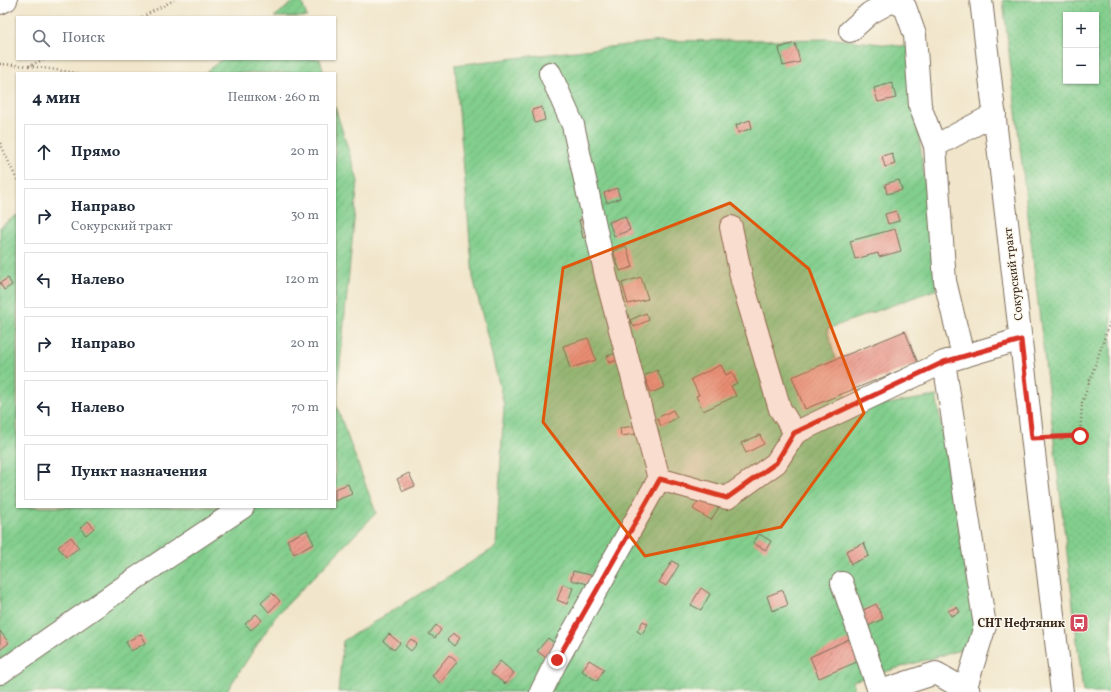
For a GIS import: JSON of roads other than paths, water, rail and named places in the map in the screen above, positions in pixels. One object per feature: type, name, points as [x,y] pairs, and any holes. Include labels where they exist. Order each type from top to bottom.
[{"type":"street","points":[[0,3],[6,0]]},
{"type":"street","name":"Сокурский тракт","points":[[982,0],[1062,692]]},
{"type":"street","points":[[842,583],[878,692],[936,673],[967,691],[985,626],[953,359],[945,281],[935,146],[920,106],[915,35],[905,7],[892,1],[870,13],[850,31]]},
{"type":"street","points":[[541,692],[557,660],[660,479],[606,276],[573,125],[550,73]]},
{"type":"street","points":[[935,146],[995,114]]},
{"type":"street","points":[[731,227],[742,281],[780,409],[794,433]]},
{"type":"street","points":[[660,479],[727,498],[776,463],[794,433],[953,359],[1021,340]]},
{"type":"street","points":[[0,673],[138,577],[242,508]]},
{"type":"place","name":"СНТ Нефтяник","points":[[1079,623]]}]
